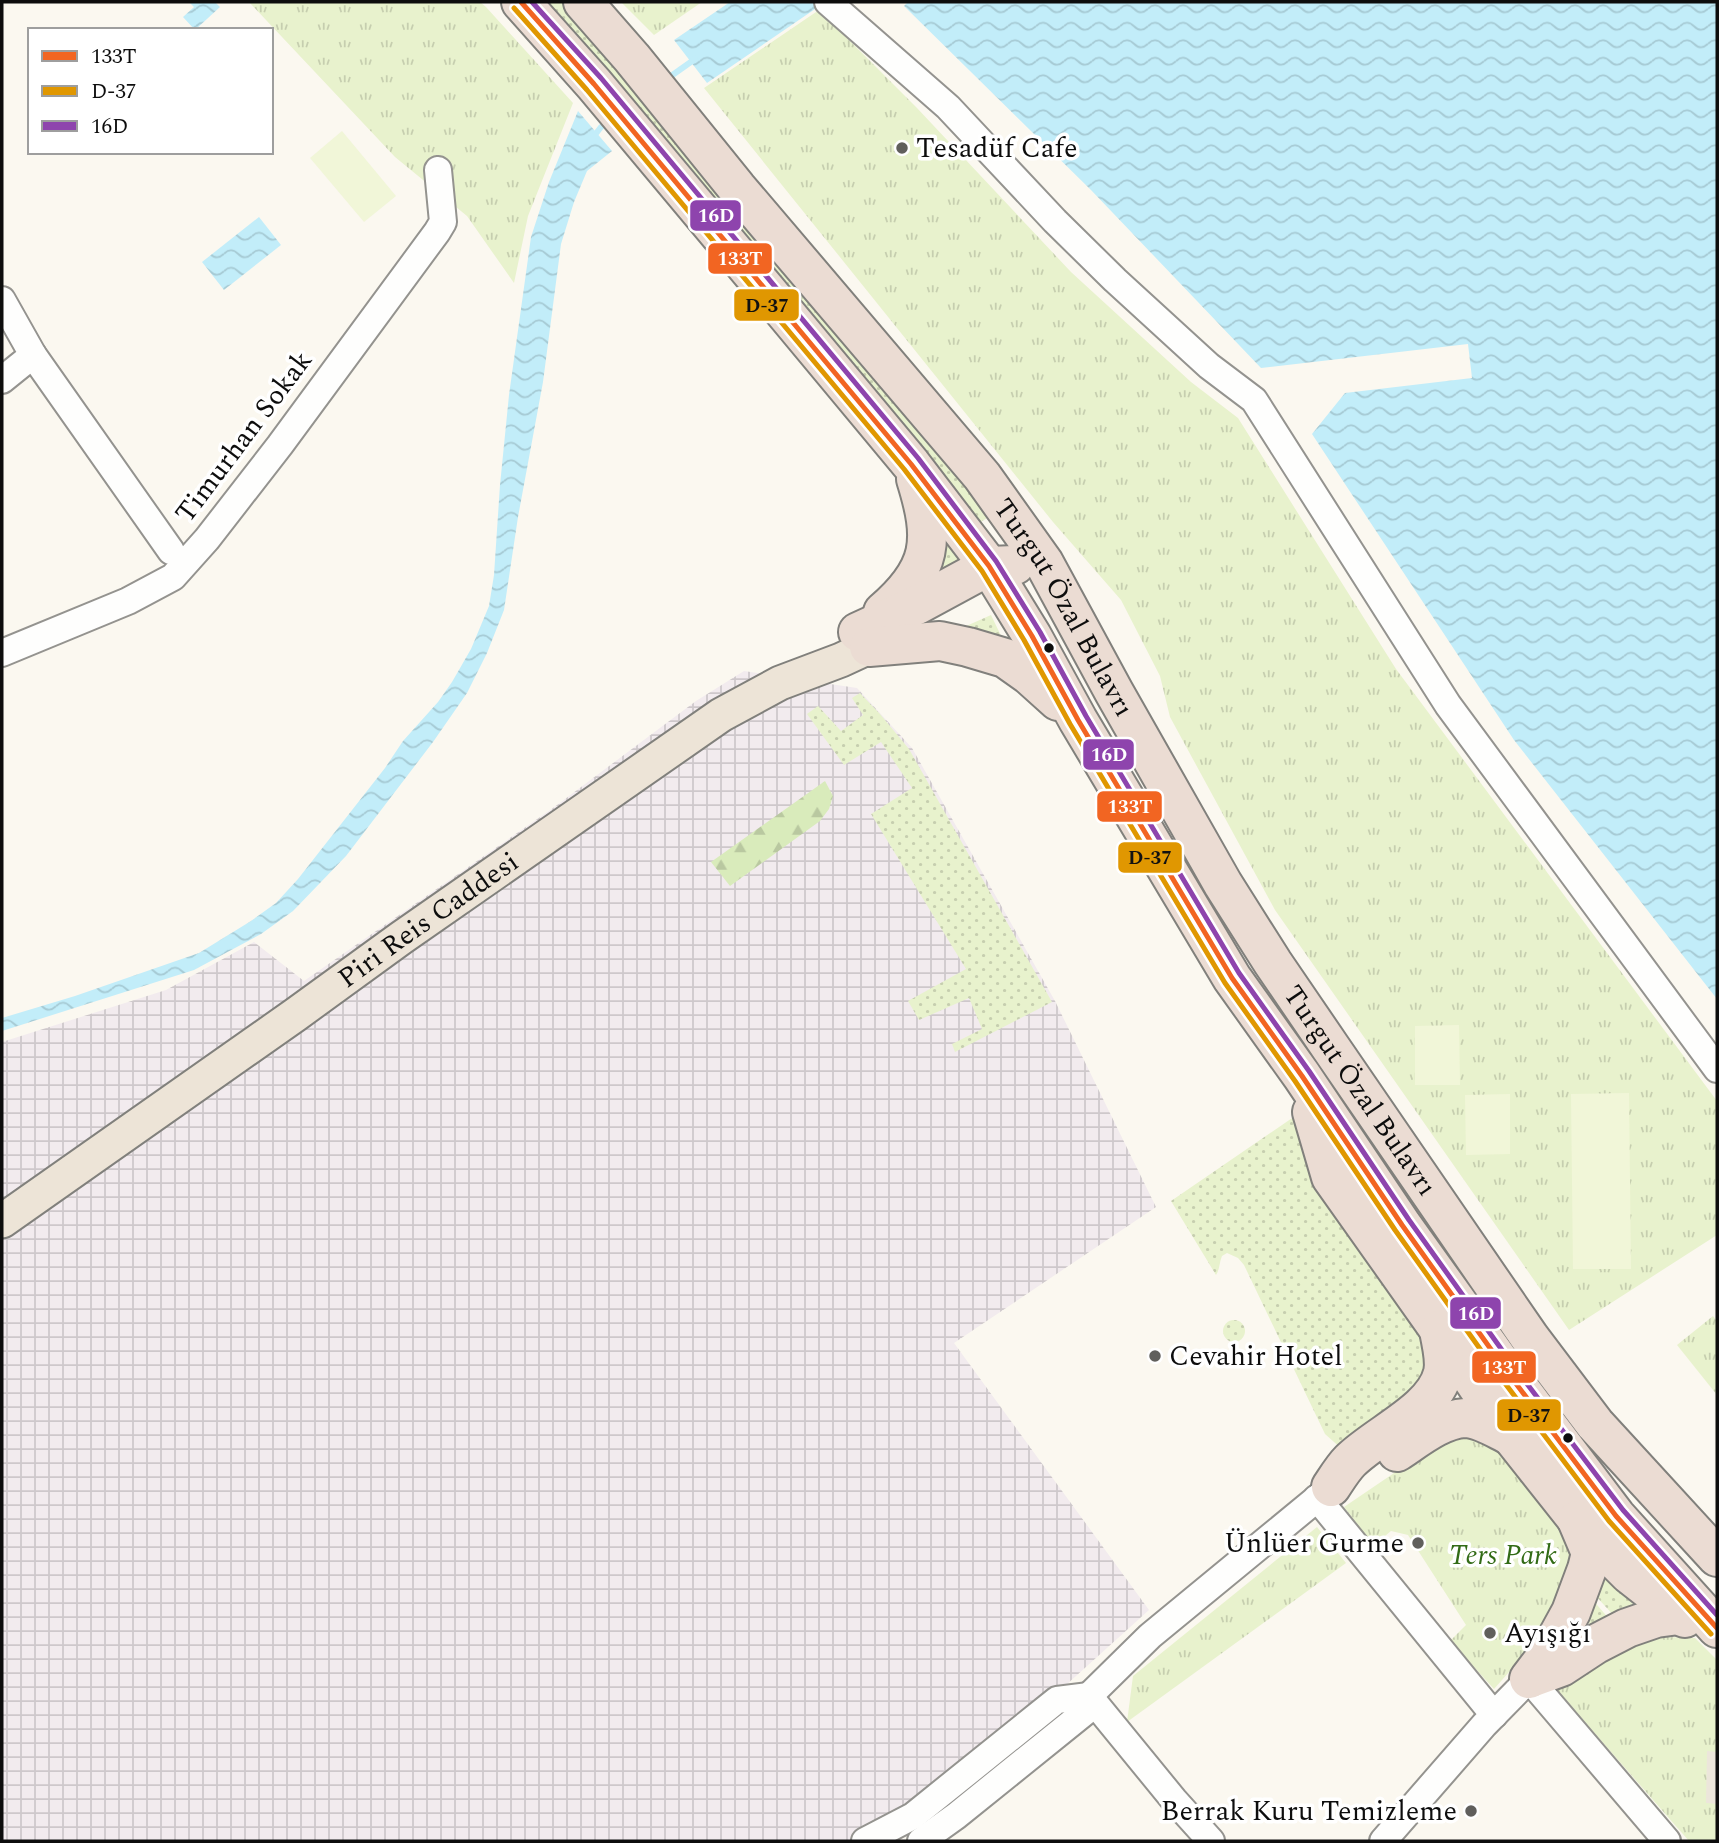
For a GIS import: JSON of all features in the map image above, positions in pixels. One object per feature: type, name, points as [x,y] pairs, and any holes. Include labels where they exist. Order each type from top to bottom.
[{"type":"highway","points":[[521,2],[594,84],[911,464],[997,578],[1232,978],[1505,1369],[1616,1516],[1717,1628]]},
{"type":"highway","name":"Turgut Özal Bulavrı","points":[[583,2],[982,476],[1044,563],[1216,872],[1273,963],[1530,1338],[1595,1424],[1717,1557]]},
{"type":"highway","points":[[863,639],[916,576],[926,549],[927,525],[924,506],[911,464]]},
{"type":"highway","points":[[863,639],[917,605],[1044,563]]},
{"type":"highway","points":[[863,639],[940,640],[1005,658],[1030,675],[1079,720]]},
{"type":"highway","points":[[1302,1076],[1331,1177],[1511,1436],[1576,1518],[1629,1574],[1679,1615],[1717,1636]]},
{"type":"highway","points":[[1324,1492],[1350,1461],[1428,1400],[1434,1392],[1444,1369],[1438,1328]]},
{"type":"highway","points":[[1324,1492],[1371,1471],[1444,1423],[1465,1418],[1476,1420],[1511,1436]]},
{"type":"highway","points":[[1529,1679],[1554,1643],[1587,1569],[1591,1553],[1576,1518]]},
{"type":"highway","points":[[1529,1679],[1561,1667],[1627,1628],[1656,1618],[1679,1615]]},
{"type":"main road","name":"Piri Reis Caddesi","points":[[2,1206],[273,1019],[709,702],[863,639]]},
{"type":"main road","name":"Piri Reis Caddesi","points":[[2,1221],[721,715],[863,639]]},
{"type":"street","points":[[828,2],[850,16],[948,107],[1055,221],[1115,280],[1209,366],[1254,400],[1448,705],[1717,1069]]},
{"type":"street","name":"Timurhan Sokak","points":[[2,653],[128,601],[173,578],[280,445],[437,232],[443,222],[438,170]]},
{"type":"street","points":[[2,300],[33,355],[171,551]]},
{"type":"street","points":[[2,380],[33,355]]},
{"type":"street","points":[[921,1841],[1085,1712],[1089,1696],[1150,1636],[1324,1492],[1494,1715]]},
{"type":"street","points":[[1393,1838],[1494,1715],[1529,1679],[1653,1835]]},
{"type":"street","points":[[865,1841],[913,1816],[1057,1700],[1089,1696]]},
{"type":"street","points":[[1089,1696],[1211,1841]]},
{"type":"shaded area","points":[[744,671],[857,688],[912,748],[1055,1001],[1156,1207],[954,1343],[1149,1610],[918,1819],[870,1841],[2,1841],[2,1042],[166,990],[254,942],[304,981],[553,808],[696,701]]},
{"type":"shaded area","points":[[1707,1751],[1717,1752],[1717,1804],[1706,1803]]},
{"type":"green space","points":[[249,2],[480,2],[486,7],[573,103],[528,216],[514,283],[467,216],[395,157]]},
{"type":"green space","points":[[545,2],[564,2],[992,515],[979,523]]},
{"type":"green space","points":[[621,2],[702,2],[654,35]]},
{"type":"green space","points":[[819,10],[917,108],[1071,272],[1191,382],[1238,418],[1396,669],[1717,1101],[1717,1235],[1569,1330],[1275,910],[1170,717],[1160,676],[1121,600],[1053,522],[704,88]]},
{"type":"green space","points":[[342,131],[396,196],[364,222],[310,158]]},
{"type":"green space","points":[[947,541],[967,570],[932,586],[944,558]]},
{"type":"green space","points":[[991,615],[1005,644],[955,631]]},
{"type":"green space","points":[[860,693],[909,749],[1052,1002],[955,1052],[952,1044],[982,1029],[969,998],[919,1020],[908,1001],[966,969],[871,814],[912,788],[881,742],[844,765],[807,714],[818,706],[841,731],[863,715],[852,698]]},
{"type":"green space","points":[[825,781],[833,796],[829,809],[820,821],[730,886],[711,862]]},
{"type":"green space","points":[[1459,1025],[1460,1085],[1415,1085],[1415,1026]]},
{"type":"green space","points":[[1629,1093],[1631,1269],[1573,1269],[1571,1094]]},
{"type":"green space","points":[[1510,1094],[1510,1154],[1466,1155],[1465,1095]]},
{"type":"green space","points":[[1298,1114],[1434,1346],[1429,1379],[1343,1450],[1325,1434],[1244,1265],[1238,1258],[1227,1253],[1222,1256],[1216,1275],[1171,1201]]},
{"type":"green space","points":[[1713,1316],[1717,1321],[1717,1395],[1677,1345]]},
{"type":"green space","points":[[1234,1320],[1242,1323],[1245,1331],[1242,1339],[1234,1342],[1226,1339],[1223,1331],[1226,1323]]},
{"type":"green space","name":"Ters Park","points":[[1464,1432],[1497,1444],[1578,1541],[1570,1575],[1527,1652],[1494,1689],[1450,1641],[1466,1625],[1408,1535],[1391,1531],[1373,1546],[1344,1507],[1450,1435]]},
{"type":"green space","points":[[1317,1527],[1346,1563],[1127,1722],[1133,1676]]},
{"type":"green space","points":[[1602,1573],[1637,1608],[1616,1618],[1593,1593]]},
{"type":"green space","points":[[1592,1599],[1610,1620],[1594,1629],[1583,1616]]},
{"type":"green space","points":[[1639,1636],[1695,1638],[1717,1660],[1717,1841],[1689,1841],[1554,1687]]},
{"type":"water","points":[[189,2],[215,2],[220,7],[197,28],[193,28],[183,17],[194,7]]},
{"type":"water","points":[[730,2],[812,2],[818,7],[707,83],[674,40]]},
{"type":"water","points":[[908,2],[1717,2],[1717,999],[1514,740],[1312,434],[1345,393],[1472,378],[1468,344],[1261,368],[1091,190],[904,6]]},
{"type":"water","points":[[578,111],[612,151],[587,171],[561,244],[543,382],[504,610],[467,693],[346,856],[293,911],[261,934],[194,970],[2,1031],[2,1018],[199,953],[276,903],[298,879],[403,741],[452,682],[471,649],[489,606],[509,395],[531,237],[549,182]]},
{"type":"water","points":[[259,217],[281,245],[224,290],[202,262]]},
{"type":"waterway","points":[[664,81],[695,59]]},
{"type":"waterway","points":[[591,140],[610,120]]},
{"type":"transit line","name":"133T","points":[[521,2],[594,84],[911,464],[989,566],[1232,978],[1505,1369],[1616,1516],[1717,1628]]},
{"type":"transit line","name":"16D","points":[[532,2],[601,78],[918,458],[996,561],[1239,973],[1512,1364],[1623,1510],[1717,1615]]},
{"type":"transit line","name":"D-37","points":[[514,8],[587,90],[904,469],[982,571],[1225,983],[1498,1374],[1609,1521],[1711,1634]]},
{"type":"place","name":"Tesadüf Cafe","points":[[902,148]]},
{"type":"place","name":"Cevahir Hotel","points":[[1155,1356]]},
{"type":"place","name":"Ünlüer Gurme","points":[[1418,1543]]},
{"type":"place","name":"Ayışığı","points":[[1490,1633]]},
{"type":"place","name":"Berrak Kuru Temizleme","points":[[1471,1811]]}]
